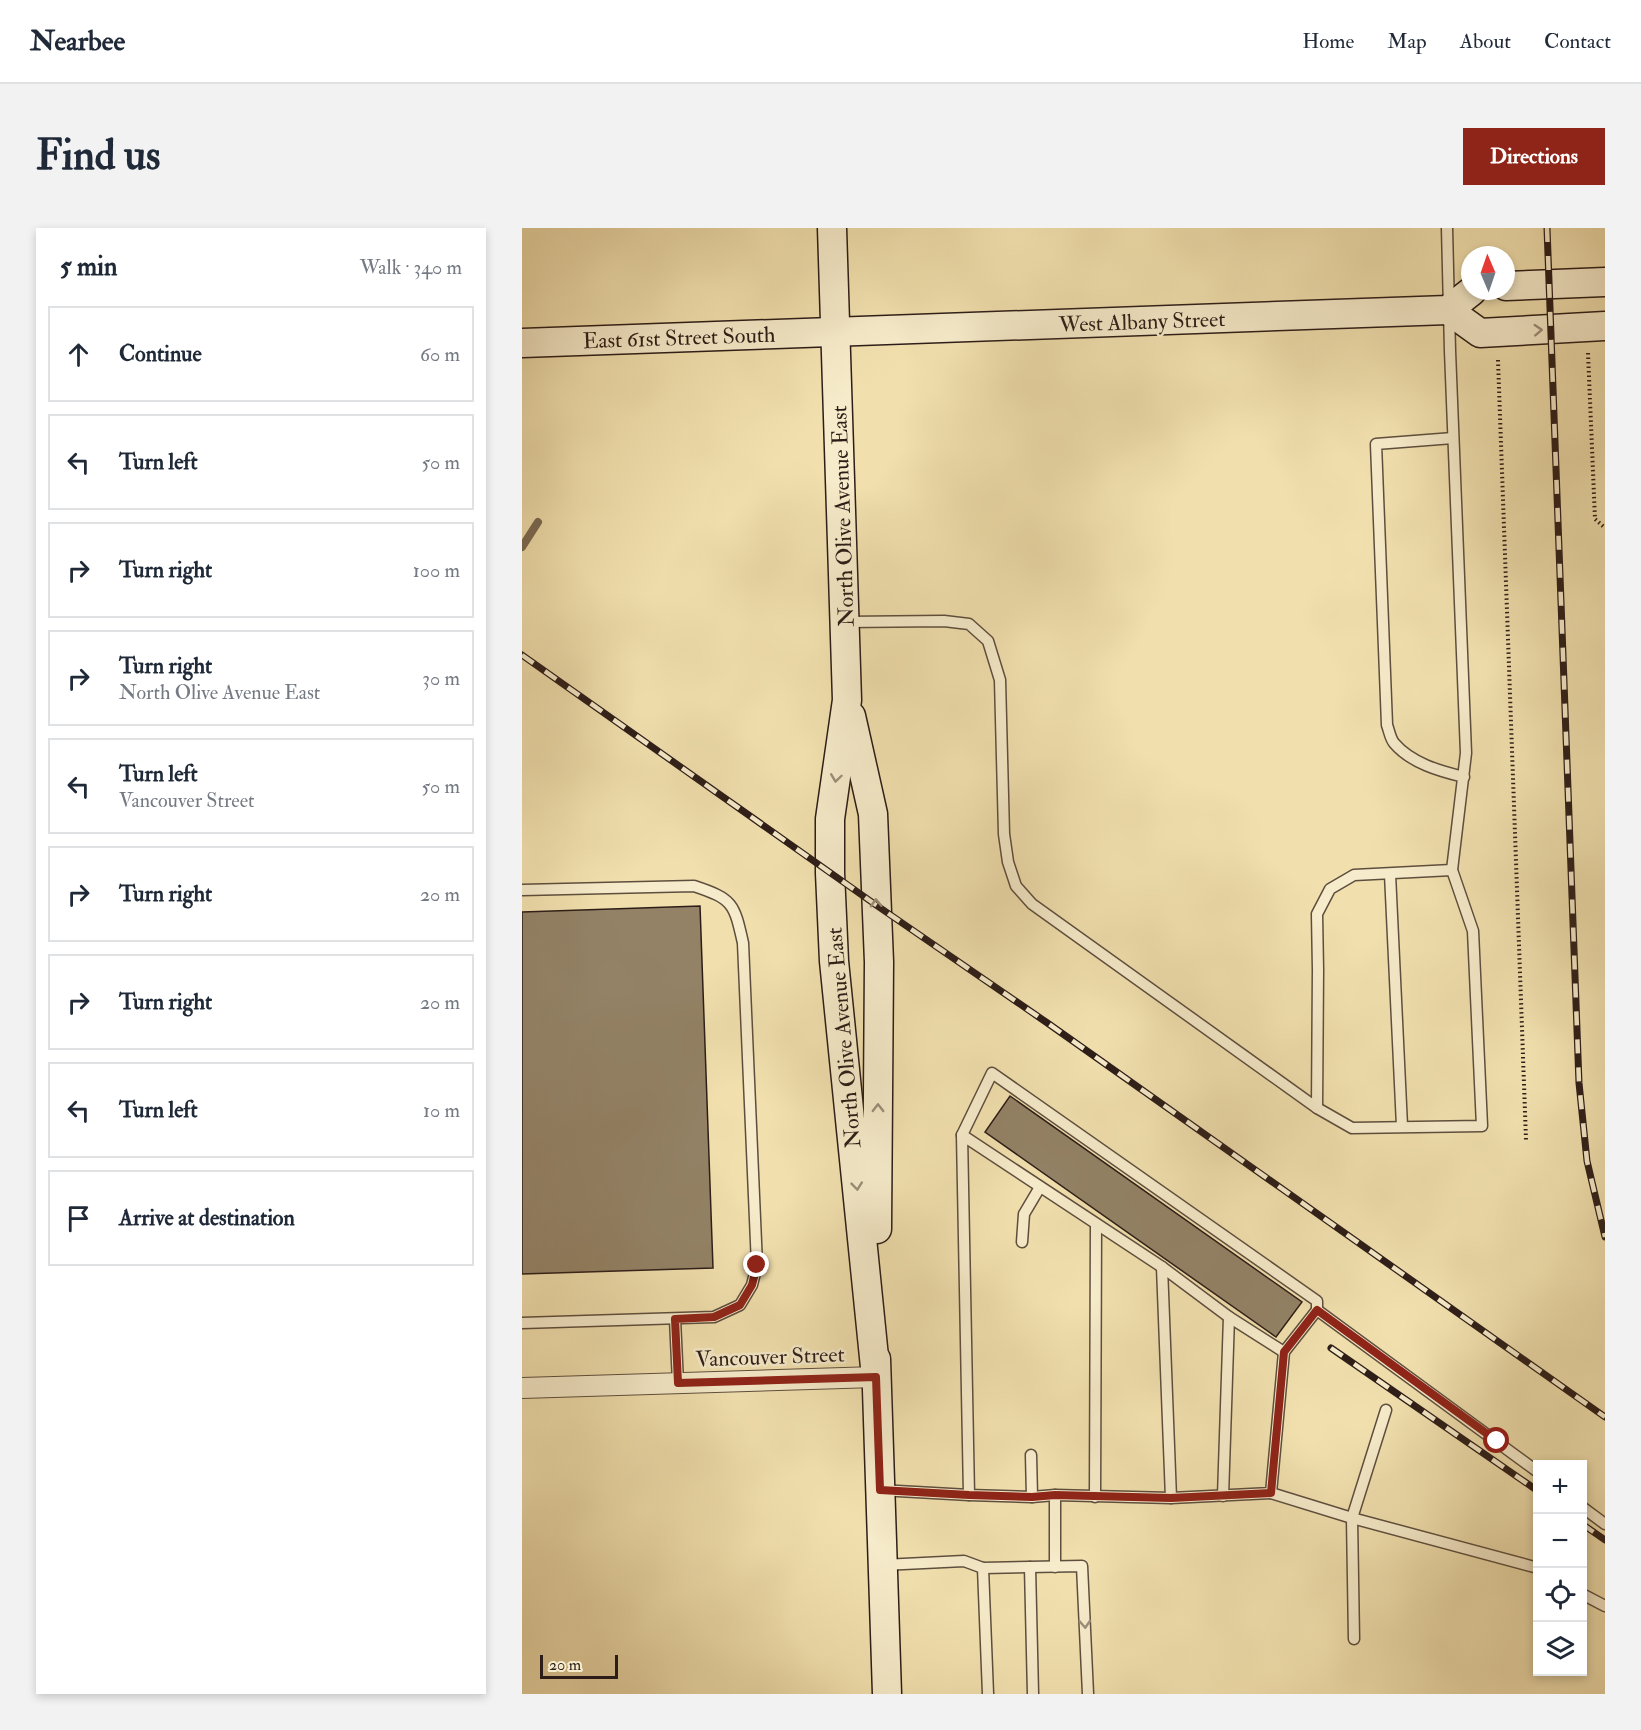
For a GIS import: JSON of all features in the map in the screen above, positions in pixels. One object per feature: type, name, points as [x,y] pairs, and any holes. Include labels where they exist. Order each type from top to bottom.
[{"type":"street","name":"North Olive Avenue East","points":[[832,228],[847,700],[830,819],[830,873],[834,961],[876,1377]]},
{"type":"street","points":[[1515,286],[1605,282]]},
{"type":"street","points":[[1461,300],[1448,310],[1480,333],[1596,336]]},
{"type":"street","name":"West Albany Street","points":[[836,332],[1448,310]]},
{"type":"street","name":"East 61st Street South","points":[[522,343],[836,332]]},
{"type":"street","name":"North Olive Avenue East","points":[[847,700],[873,814],[879,962],[876,1377],[887,1694]]},
{"type":"street","name":"Vancouver Street","points":[[522,1388],[876,1377]]},
{"type":"lane","points":[[845,622],[944,621],[969,624],[988,641],[1000,680],[1004,834],[1008,862],[1016,886],[1032,904],[1317,1108],[1352,1128],[1482,1126],[1473,931],[1452,870],[1466,753],[1448,310],[1447,228]]},
{"type":"lane","points":[[1453,438],[1376,444],[1387,725],[1393,741],[1407,755],[1434,769],[1464,777]]},
{"type":"lane","points":[[1317,1108],[1317,915],[1330,889],[1354,875],[1452,870]]},
{"type":"lane","points":[[1390,874],[1402,1126]]},
{"type":"lane","points":[[522,890],[694,886],[720,895],[736,911],[743,943],[757,1265],[752,1285],[740,1305],[714,1317],[522,1323]]},
{"type":"lane","points":[[969,1495],[962,1136],[992,1073],[1317,1300],[1317,1310],[1284,1352],[1271,1493]]},
{"type":"lane","points":[[962,1136],[1284,1352]]},
{"type":"lane","points":[[1022,1242],[1024,1214],[1040,1187]]},
{"type":"lane","points":[[1095,1497],[1096,1225]]},
{"type":"lane","points":[[1162,1268],[1171,1498]]},
{"type":"lane","points":[[1317,1310],[1533,1468]]},
{"type":"lane","points":[[1223,1496],[1229,1317]]},
{"type":"lane","points":[[675,1319],[678,1383]]},
{"type":"lane","points":[[1354,1639],[1352,1518],[1386,1410]]},
{"type":"lane","points":[[1031,1455],[1032,1497]]},
{"type":"lane","points":[[880,1490],[1032,1497],[1055,1495],[1171,1498],[1271,1493],[1352,1518],[1533,1566]]},
{"type":"lane","points":[[1055,1495],[1055,1567]]},
{"type":"lane","points":[[1587,1511],[1605,1524]]},
{"type":"lane","points":[[883,1565],[964,1561],[983,1568],[1082,1566],[1088,1694]]},
{"type":"lane","points":[[1030,1567],[1033,1694]]},
{"type":"lane","points":[[983,1568],[988,1694]]},
{"type":"lane","points":[[1587,1597],[1605,1606]]},
{"type":"path","points":[[1596,336],[1595,519],[1605,528]]},
{"type":"path","points":[[1498,350],[1526,1140]]},
{"type":"building","points":[[700,906],[713,1268],[522,1274],[522,912]]},
{"type":"building","points":[[1010,1096],[1302,1302],[1276,1337],[985,1132]]},
{"type":"waterway","points":[[522,547],[538,522]]},
{"type":"railway","points":[[1547,228],[1579,1083],[1587,1161],[1605,1237]]},
{"type":"railway","points":[[522,655],[1605,1417]]},
{"type":"railway","points":[[1331,1348],[1533,1488]]},
{"type":"railway","points":[[1587,1527],[1605,1540]]},
{"type":"route","points":[[757,1265],[752,1285],[740,1305],[714,1317],[675,1319],[678,1383],[876,1377],[880,1490],[1032,1497],[1055,1495],[1171,1498],[1271,1493],[1284,1352],[1317,1310],[1497,1441]]}]
